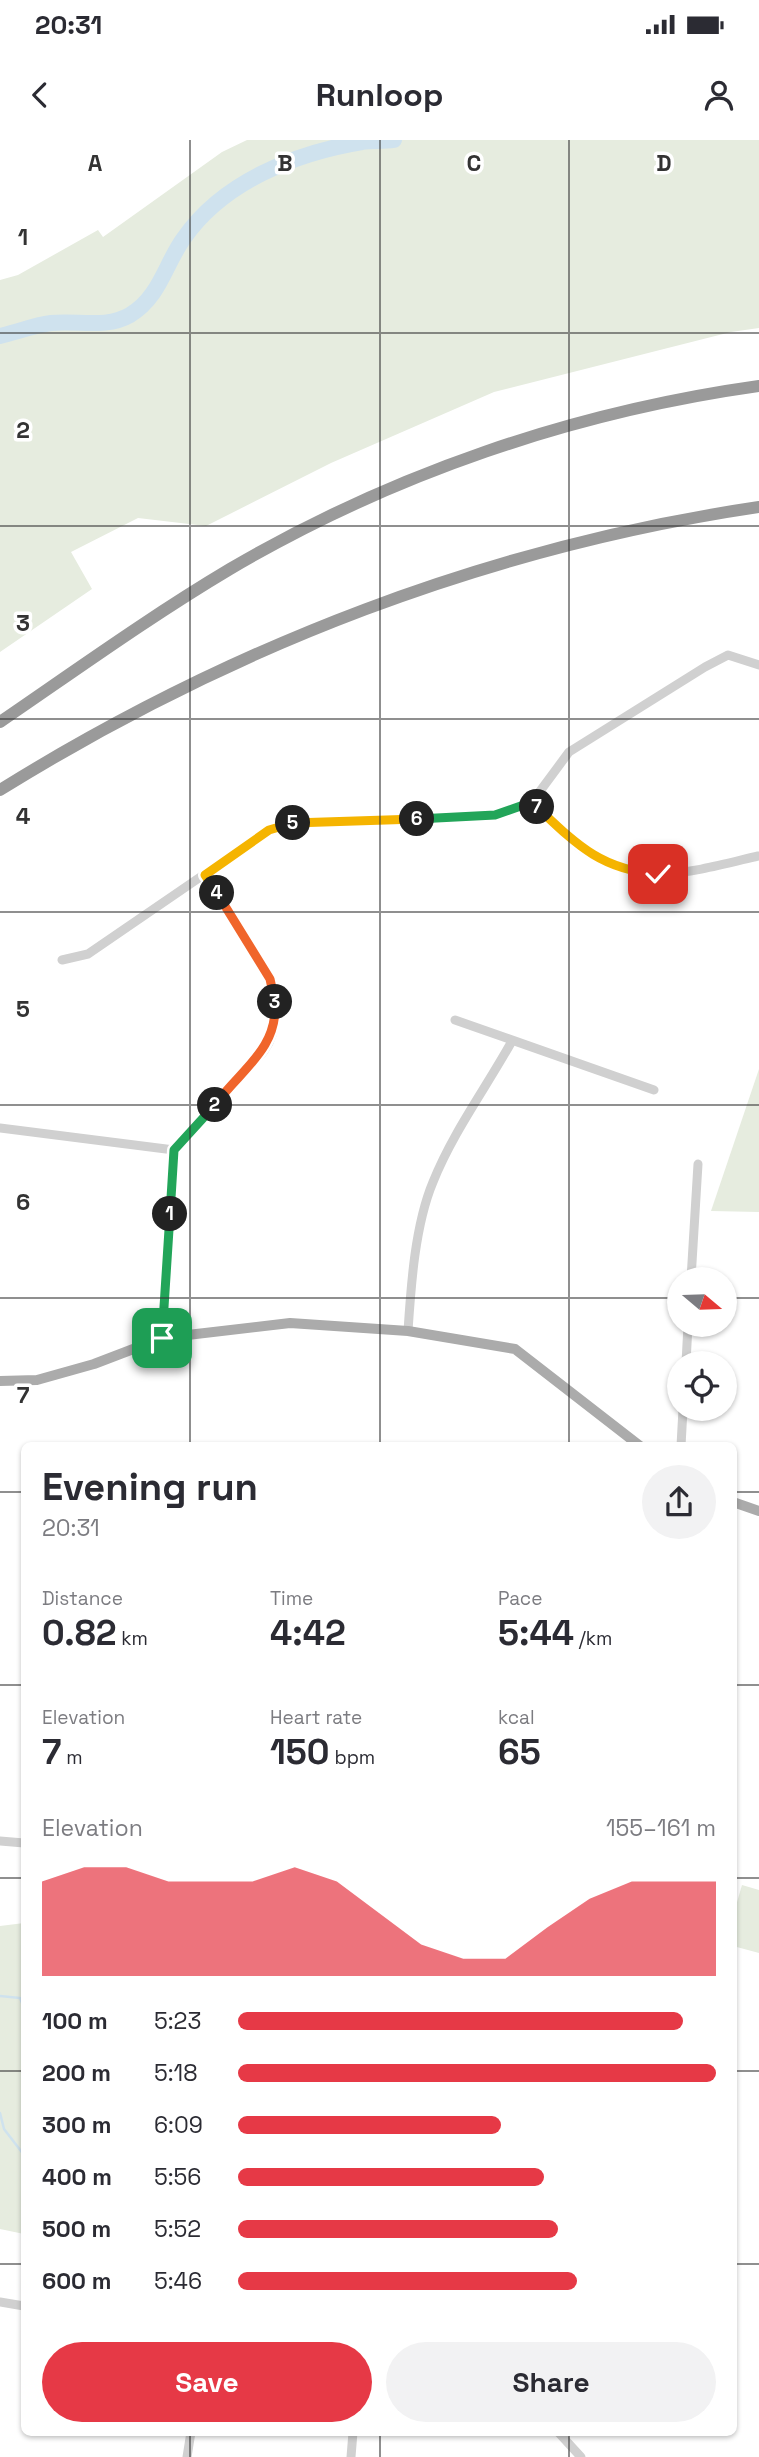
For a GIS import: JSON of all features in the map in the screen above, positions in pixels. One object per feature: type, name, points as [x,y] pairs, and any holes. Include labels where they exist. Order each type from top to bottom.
[{"type":"highway","points":[[0,720],[231,569],[310,526],[393,488],[478,454],[564,427],[653,404],[759,386]]},
{"type":"highway","points":[[0,790],[77,743],[177,690],[271,646],[359,611],[444,581],[563,546],[759,507]]},
{"type":"main road","points":[[0,1381],[37,1380],[94,1364],[162,1338],[290,1322],[408,1331],[515,1349],[635,1442]]},
{"type":"main road","points":[[737,1503],[759,1511]]},
{"type":"street","points":[[62,960],[88,954],[269,830],[299,821],[482,816],[532,802],[569,752],[705,667],[728,655],[759,665]]},
{"type":"street","points":[[532,802],[581,848],[606,863],[632,872],[675,874],[758,856]]},
{"type":"street","points":[[162,1338],[174,1150],[205,1119],[230,1083],[265,1050],[276,1017],[270,979],[205,875]]},
{"type":"street","points":[[455,1020],[654,1090]]},
{"type":"street","points":[[408,1331],[411,1289],[431,1185],[454,1139],[512,1041]]},
{"type":"street","points":[[0,1128],[174,1150]]},
{"type":"street","points":[[692,1267],[698,1164]]},
{"type":"street","points":[[681,1442],[682,1421]]},
{"type":"street","points":[[0,1841],[21,1843]]},
{"type":"street","points":[[0,2302],[21,2305]]},
{"type":"street","points":[[187,2457],[190,2436]]},
{"type":"street","points":[[351,2457],[353,2436]]},
{"type":"street","points":[[562,2436],[581,2457]]},
{"type":"shaded area","points":[[247,140],[759,140],[759,328],[731,332],[494,392],[331,463],[206,526],[138,518],[71,552],[92,589],[0,652],[0,280],[18,275],[98,230],[103,237],[222,152]]},
{"type":"shaded area","points":[[759,1069],[759,1212],[711,1211]]},
{"type":"shaded area","points":[[742,1885],[759,1890],[759,1953],[737,1947],[737,1902]]},
{"type":"shaded area","points":[[21,1923],[21,2233],[0,2229],[0,1926]]},
{"type":"waterway","points":[[0,336],[45,324],[111,322],[130,315],[140,308],[155,290],[177,248],[200,218],[240,186],[262,173],[311,154],[362,142],[394,140]]},
{"type":"waterway","points":[[0,1996],[20,1998],[21,2000]]},
{"type":"waterway","points":[[0,2113],[4,2129],[21,2151]]},
{"type":"route","points":[[162,1338],[174,1150],[205,1119],[230,1083],[265,1050],[276,1017],[275,996],[270,979],[205,875],[269,830],[299,821],[495,815],[532,802],[581,848],[606,863],[632,872],[658,874]]}]
